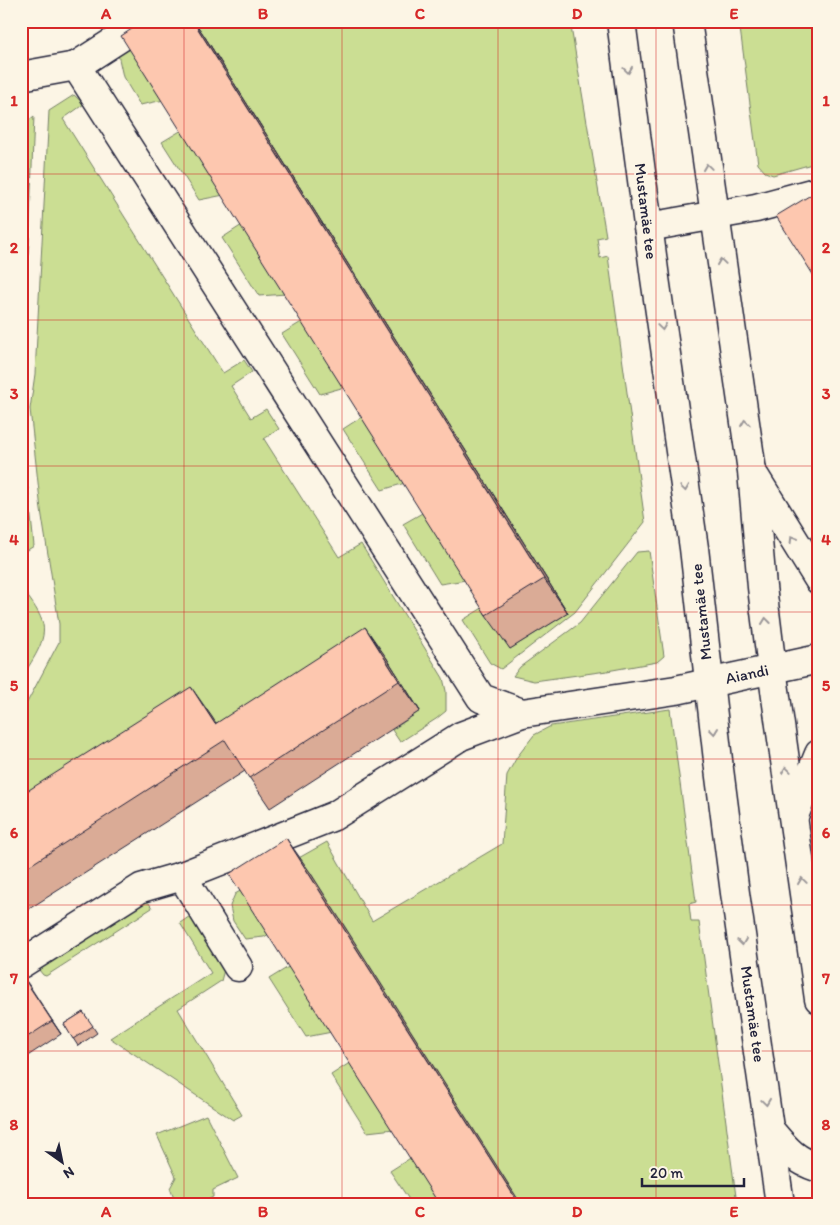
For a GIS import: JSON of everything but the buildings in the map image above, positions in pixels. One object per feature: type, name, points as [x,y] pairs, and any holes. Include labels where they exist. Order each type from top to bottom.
[{"type":"main road","points":[[21,76],[76,66],[146,21]]},
{"type":"main road","name":"Mustamäe tee","points":[[621,21],[648,227],[694,548],[735,893],[780,1204]]},
{"type":"main road","points":[[687,21],[752,471],[762,587],[772,669],[819,999]]},
{"type":"main road","points":[[76,66],[482,698],[522,713]]},
{"type":"main road","points":[[648,227],[756,208],[819,191]]},
{"type":"main road","points":[[752,471],[819,580]]},
{"type":"main road","name":"Aiandi","points":[[21,964],[141,888],[182,876],[334,816],[461,736],[522,713],[676,690],[819,659]]},
{"type":"main road","points":[[793,818],[819,754]]},
{"type":"main road","points":[[182,876],[238,967]]},
{"type":"main road","points":[[770,1130],[783,1147],[797,1159],[819,1168]]},
{"type":"green space","points":[[170,21],[570,21],[606,236],[597,238],[600,258],[608,256],[645,522],[575,612],[501,669],[490,663],[463,620],[484,607],[510,649],[568,613],[203,34],[164,100],[140,105],[123,77],[118,54]]},
{"type":"green space","points":[[739,21],[819,21],[819,162],[773,175],[765,172],[758,164]]},
{"type":"green space","points":[[74,95],[84,104],[63,119],[223,373],[244,360],[252,372],[231,386],[251,418],[266,409],[279,429],[264,439],[339,557],[361,544],[443,678],[446,691],[446,711],[400,742],[392,730],[420,711],[21,838],[21,714],[59,642],[59,624],[41,510],[30,409],[35,374],[49,111]]},
{"type":"green space","points":[[34,116],[29,242],[21,343],[21,127]]},
{"type":"green space","points":[[182,130],[224,195],[199,200],[162,142]]},
{"type":"green space","points":[[242,225],[286,294],[259,296],[222,238]]},
{"type":"green space","points":[[303,321],[345,387],[320,394],[282,334]]},
{"type":"green space","points":[[363,416],[405,483],[382,490],[343,429]]},
{"type":"green space","points":[[28,488],[34,546],[21,554],[21,492]]},
{"type":"green space","points":[[424,512],[466,580],[440,584],[403,524]]},
{"type":"green space","points":[[649,551],[664,656],[657,662],[534,681],[513,676],[520,667],[580,623],[637,552]]},
{"type":"green space","points":[[21,587],[38,612],[42,621],[43,636],[38,651],[21,679]]},
{"type":"green space","points":[[670,709],[696,902],[689,904],[691,922],[699,922],[737,1204],[521,1204],[269,934],[264,937],[245,939],[233,921],[230,906],[235,894],[327,842],[372,921],[502,844],[507,775],[517,757],[534,735],[551,726]]},
{"type":"green space","points":[[143,902],[149,903],[152,908],[46,976],[39,970],[40,967]]},
{"type":"green space","points":[[193,914],[225,966],[221,981],[178,1009],[242,1115],[233,1120],[110,1038],[211,973],[180,923]]},
{"type":"green space","points":[[290,966],[332,1032],[306,1037],[269,979]]},
{"type":"green space","points":[[351,1062],[394,1129],[367,1132],[331,1075]]},
{"type":"green space","points":[[206,1115],[238,1178],[213,1190],[213,1197],[199,1204],[176,1204],[170,1188],[176,1177],[157,1135]]},
{"type":"green space","points":[[412,1157],[442,1204],[412,1204],[390,1171]]}]
